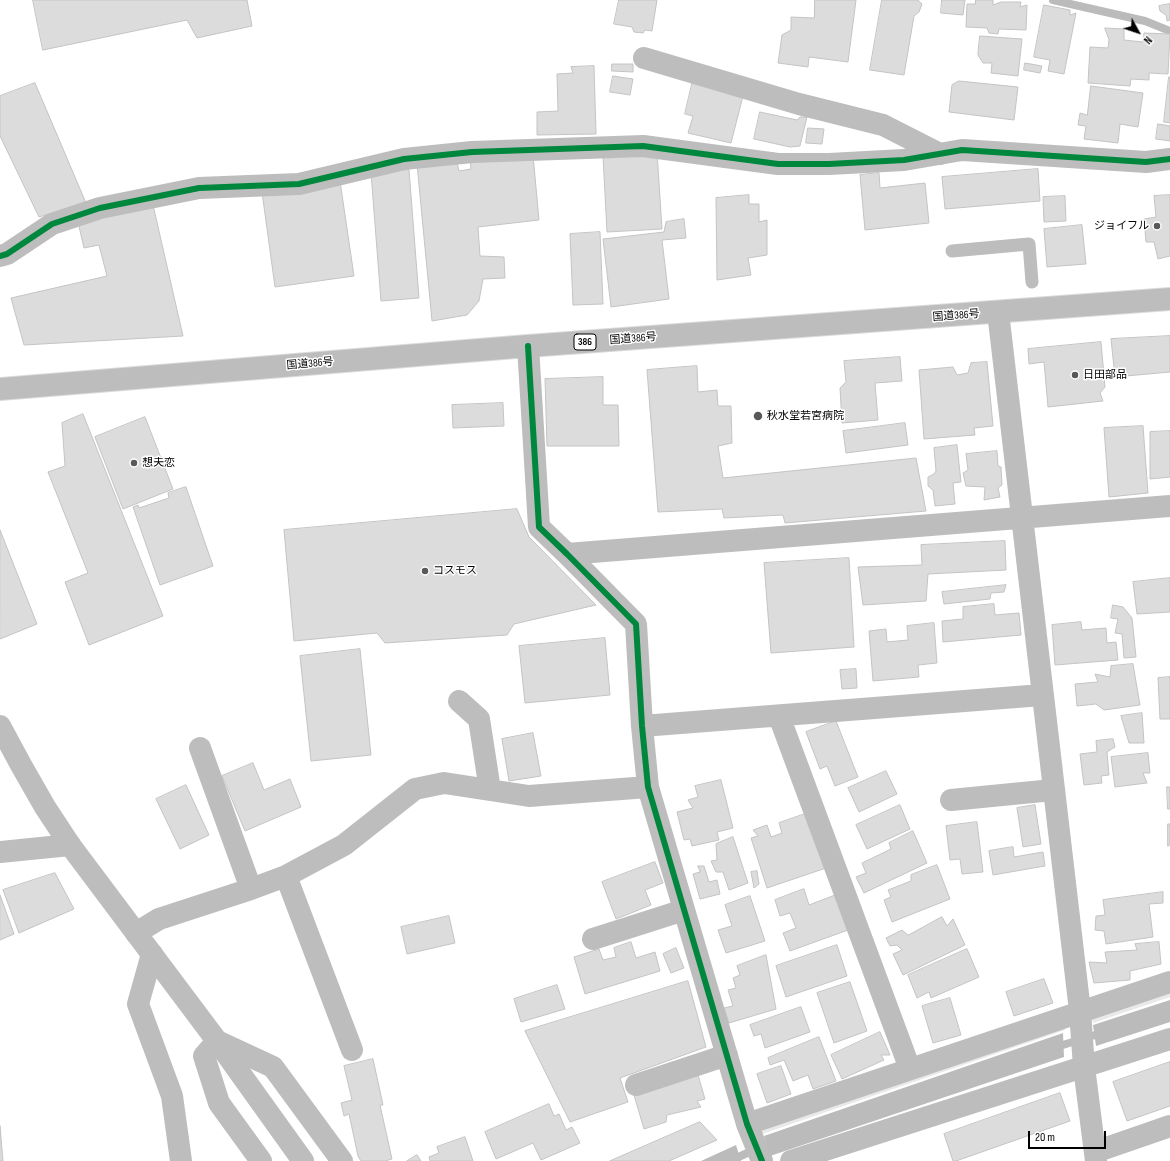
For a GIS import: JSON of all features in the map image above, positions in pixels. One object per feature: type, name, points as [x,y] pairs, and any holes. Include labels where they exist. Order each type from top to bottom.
[{"type":"main road","points":[[644,58],[799,104],[883,125],[940,154]]},
{"type":"main road","points":[[0,256],[7,254],[52,224],[100,208],[199,188],[299,184],[404,159],[472,152],[643,146],[778,164],[829,164],[904,160],[962,150],[1146,162],[1170,159]]},
{"type":"main road","name":"国道386号","points":[[0,388],[528,346],[1170,299]]},
{"type":"main road","points":[[998,312],[1080,1011],[1084,1068],[1096,1157],[1170,1126]]},
{"type":"main road","points":[[528,346],[539,527],[636,624],[642,726],[648,787],[747,1124],[762,1161]]},
{"type":"main road","points":[[567,554],[1170,506]]},
{"type":"main road","points":[[642,726],[1042,696]]},
{"type":"main road","points":[[459,701],[479,719],[490,790]]},
{"type":"main road","points":[[779,716],[910,1069]]},
{"type":"main road","points":[[0,726],[45,807],[70,845],[217,1041],[303,1161]]},
{"type":"main road","points":[[200,748],[251,890]]},
{"type":"main road","points":[[136,933],[159,919],[251,890],[286,876],[344,845],[415,789],[444,783],[529,796],[648,787]]},
{"type":"main road","points":[[951,800],[1054,790]]},
{"type":"main road","points":[[0,852],[70,845]]},
{"type":"main road","points":[[286,876],[352,1050]]},
{"type":"main road","points":[[593,939],[684,910]]},
{"type":"main road","points":[[152,954],[138,1004],[172,1096],[181,1161]]},
{"type":"main road","points":[[747,1124],[1170,982]]},
{"type":"main road","points":[[791,1161],[1084,1068],[1170,1039]]},
{"type":"main road","points":[[217,1041],[204,1056],[219,1103],[261,1161]]},
{"type":"main road","points":[[217,1041],[273,1067],[342,1161]]},
{"type":"main road","points":[[636,1085],[727,1055]]},
{"type":"lane","points":[[952,251],[1029,244],[1032,282]]},
{"type":"shaded area","points":[[1170,988],[1170,997],[1093,1023],[1091,1014]]},
{"type":"shaded area","points":[[1170,1000],[1170,1022],[1096,1046],[1093,1025]]},
{"type":"shaded area","points":[[1063,1022],[1065,1030],[762,1134],[760,1125]]},
{"type":"shaded area","points":[[1063,1033],[1064,1057],[770,1156],[764,1136]]},
{"type":"shaded area","points":[[736,1145],[741,1161],[701,1161]]},
{"type":"building","points":[[33,0],[247,0],[252,26],[197,38],[187,20],[43,50]]},
{"type":"building","points":[[619,0],[657,0],[652,31],[645,30],[643,33],[634,32],[632,27],[614,24]]},
{"type":"building","points":[[815,0],[856,0],[848,62],[809,57],[808,67],[778,63],[782,35],[791,30],[791,17],[814,18]]},
{"type":"building","points":[[882,0],[918,0],[922,4],[919,12],[914,16],[904,75],[870,70]]},
{"type":"building","points":[[942,0],[965,0],[963,15],[941,13]]},
{"type":"building","points":[[976,0],[993,0],[993,5],[1001,2],[1021,2],[1020,7],[1027,5],[1026,30],[999,29],[998,34],[989,33],[987,28],[966,27],[967,4],[975,4]]},
{"type":"building","points":[[1170,4],[1170,20],[1167,21],[1166,15],[1160,11],[1159,6]]},
{"type":"building","points":[[1044,5],[1070,10],[1070,15],[1076,13],[1064,74],[1048,71],[1050,60],[1034,57]]},
{"type":"building","points":[[1105,28],[1124,29],[1124,40],[1143,42],[1144,33],[1170,34],[1168,74],[1149,73],[1149,80],[1131,79],[1130,86],[1088,83],[1090,47],[1108,48],[1109,40]]},
{"type":"building","points":[[980,36],[1022,39],[1018,76],[991,73],[992,63],[983,63],[978,55]]},
{"type":"building","points":[[1025,63],[1042,66],[1040,73],[1024,70]]},
{"type":"building","points":[[612,64],[633,64],[633,72],[612,71]]},
{"type":"building","points":[[594,66],[596,134],[537,135],[537,112],[558,111],[557,74],[573,73],[571,67]]},
{"type":"building","points":[[613,76],[633,79],[630,95],[610,92]]},
{"type":"building","points":[[1170,77],[1170,123],[1164,122]]},
{"type":"building","points":[[693,80],[743,96],[731,143],[688,133],[693,116],[685,114]]},
{"type":"building","points":[[959,81],[1018,87],[1014,120],[949,112],[952,85]]},
{"type":"building","points":[[35,83],[86,203],[39,217],[0,136],[0,96]]},
{"type":"building","points":[[1091,86],[1143,93],[1138,127],[1120,124],[1118,143],[1084,139],[1086,126],[1078,125],[1080,113],[1087,115]]},
{"type":"building","points":[[760,112],[797,120],[800,117],[807,117],[800,146],[790,147],[754,139]]},
{"type":"building","points":[[1158,124],[1170,126],[1170,141],[1156,139]]},
{"type":"building","points":[[808,128],[824,129],[822,144],[806,143]]},
{"type":"building","points":[[657,152],[662,229],[607,232],[603,156]]},
{"type":"building","points":[[533,155],[539,220],[478,227],[480,256],[504,257],[505,278],[483,279],[479,301],[467,315],[432,321],[417,164],[456,158],[459,171],[471,169],[470,158]]},
{"type":"building","points":[[1038,169],[1040,201],[945,209],[942,177]]},
{"type":"building","points":[[409,170],[419,298],[381,301],[371,173]]},
{"type":"building","points":[[879,173],[880,188],[925,183],[929,223],[865,230],[860,175]]},
{"type":"building","points":[[340,181],[354,276],[275,287],[262,192]]},
{"type":"building","points":[[749,195],[749,204],[759,204],[759,222],[767,220],[767,255],[748,258],[751,275],[717,280],[716,198]]},
{"type":"building","name":"ジョイフル","points":[[1170,195],[1170,256],[1158,259],[1154,242],[1146,242],[1144,219],[1156,217],[1154,196]]},
{"type":"building","points":[[1065,196],[1066,221],[1044,222],[1043,197]]},
{"type":"building","points":[[153,205],[183,336],[24,345],[11,298],[107,276],[99,245],[84,248],[78,222]]},
{"type":"building","points":[[684,219],[686,238],[662,240],[669,299],[611,307],[603,239],[664,232],[666,222]]},
{"type":"building","points":[[1082,225],[1086,264],[1047,267],[1044,229]]},
{"type":"building","points":[[600,232],[603,304],[573,305],[570,234]]},
{"type":"building","points":[[1170,336],[1170,372],[1115,377],[1111,339]]},
{"type":"building","name":"日田部品","points":[[1101,342],[1105,387],[1100,393],[1103,401],[1048,407],[1044,362],[1029,364],[1028,349]]},
{"type":"building","points":[[900,357],[902,381],[875,383],[878,420],[842,423],[840,388],[846,382],[844,361]]},
{"type":"building","points":[[987,362],[993,426],[974,428],[975,435],[924,439],[919,370],[953,367],[957,375],[968,373],[971,363]]},
{"type":"building","points":[[697,366],[698,392],[717,390],[718,406],[731,406],[732,443],[718,446],[723,478],[916,458],[926,511],[785,523],[783,515],[724,518],[722,509],[658,512],[647,370]]},
{"type":"building","points":[[603,377],[603,405],[618,405],[619,446],[547,446],[545,379]]},
{"type":"building","points":[[503,403],[504,426],[453,428],[452,405]]},
{"type":"building","points":[[83,414],[163,616],[89,645],[65,582],[88,573],[48,472],[65,466],[62,423]]},
{"type":"building","name":"想夫恋","points":[[145,417],[173,489],[123,509],[95,437]]},
{"type":"building","points":[[905,423],[908,445],[846,453],[843,431]]},
{"type":"building","points":[[1143,426],[1148,493],[1109,497],[1104,428]]},
{"type":"building","points":[[1170,431],[1170,477],[1150,479],[1150,432]]},
{"type":"building","points":[[957,445],[961,482],[953,483],[955,504],[935,506],[933,490],[928,486],[928,477],[936,471],[934,448]]},
{"type":"building","points":[[997,451],[998,466],[1001,467],[1002,485],[998,488],[1000,497],[984,500],[985,487],[966,486],[963,473],[968,470],[966,454]]},
{"type":"building","points":[[186,487],[213,566],[160,585],[133,507],[138,505],[139,508],[169,498],[168,493]]},
{"type":"building","name":"コスモス","points":[[517,509],[529,537],[596,605],[514,624],[507,635],[385,643],[377,633],[294,641],[284,530]]},
{"type":"building","points":[[0,530],[37,624],[0,639]]},
{"type":"building","points":[[1005,541],[1006,570],[928,574],[926,601],[863,605],[858,567],[922,565],[921,545]]},
{"type":"building","points":[[849,558],[854,647],[771,653],[764,563]]},
{"type":"building","points":[[1170,578],[1170,612],[1137,614],[1133,582]]},
{"type":"building","points":[[1006,585],[1004,592],[991,593],[990,599],[944,604],[942,592]]},
{"type":"building","points":[[994,604],[995,615],[1019,613],[1021,635],[943,642],[942,621],[963,619],[963,607]]},
{"type":"building","points":[[1113,605],[1123,607],[1132,618],[1136,657],[1124,658],[1122,634],[1115,633],[1118,619],[1111,618]]},
{"type":"building","points":[[1081,622],[1082,630],[1106,628],[1107,643],[1116,642],[1118,660],[1055,665],[1052,625]]},
{"type":"building","points":[[934,623],[937,663],[918,665],[919,677],[873,681],[869,631],[886,629],[887,642],[908,640],[907,626]]},
{"type":"building","points":[[605,638],[610,695],[525,703],[519,646]]},
{"type":"building","points":[[360,649],[371,755],[311,761],[300,656]]},
{"type":"building","points":[[1133,664],[1140,705],[1104,710],[1096,704],[1077,706],[1075,684],[1098,682],[1095,674],[1110,677],[1111,666]]},
{"type":"building","points":[[856,669],[857,688],[842,689],[840,670]]},
{"type":"building","points":[[1170,677],[1170,719],[1160,719],[1158,678]]},
{"type":"building","points":[[1142,713],[1144,743],[1129,743],[1121,716]]},
{"type":"building","points":[[836,721],[858,777],[835,786],[827,766],[820,769],[806,732]]},
{"type":"building","points":[[533,733],[541,776],[509,781],[502,739]]},
{"type":"building","points":[[1113,739],[1115,747],[1107,752],[1109,775],[1101,776],[1102,783],[1084,785],[1080,754],[1097,752],[1096,741]]},
{"type":"building","points":[[1148,753],[1150,773],[1143,773],[1147,783],[1115,787],[1111,757]]},
{"type":"building","points":[[253,763],[264,790],[290,779],[301,807],[245,831],[222,776]]},
{"type":"building","points":[[886,771],[897,794],[859,812],[848,788]]},
{"type":"building","points":[[721,780],[733,828],[717,832],[719,840],[692,846],[690,839],[684,840],[677,812],[693,808],[688,800],[698,797],[695,786]]},
{"type":"building","points":[[186,785],[209,835],[180,849],[156,799]]},
{"type":"building","points":[[1167,787],[1170,787],[1170,809],[1168,809]]},
{"type":"building","points":[[900,805],[910,829],[867,849],[856,825]]},
{"type":"building","points":[[1035,805],[1041,844],[1023,847],[1017,808]]},
{"type":"building","points":[[808,813],[826,868],[767,888],[751,838],[758,836],[753,830],[767,825],[771,837],[782,833],[779,823]]},
{"type":"building","points":[[977,822],[983,872],[962,874],[960,859],[950,860],[946,826]]},
{"type":"building","points":[[1168,824],[1170,824],[1170,845],[1168,846]]},
{"type":"building","points":[[913,831],[927,863],[864,893],[856,877],[866,873],[862,863],[891,849],[889,843]]},
{"type":"building","points":[[733,837],[748,883],[729,890],[723,872],[716,872],[711,861],[717,860],[716,844]]},
{"type":"building","points":[[1013,847],[1014,857],[1043,852],[1045,866],[993,875],[989,851]]},
{"type":"building","points":[[655,862],[663,883],[645,890],[651,905],[616,919],[602,882]]},
{"type":"building","points":[[937,865],[950,899],[892,922],[884,900],[891,897],[888,890],[911,881],[911,875]]},
{"type":"building","points":[[698,866],[704,866],[709,882],[717,880],[720,894],[700,899],[693,874],[700,872]]},
{"type":"building","points":[[757,871],[759,884],[754,888],[751,872]]},
{"type":"building","points":[[55,873],[74,909],[19,933],[3,890]]},
{"type":"building","points":[[804,889],[809,905],[835,895],[848,930],[790,951],[783,933],[796,928],[790,913],[780,916],[775,900]]},
{"type":"building","points":[[1163,892],[1163,903],[1149,904],[1153,937],[1106,944],[1104,931],[1095,930],[1096,916],[1105,915],[1103,900]]},
{"type":"building","points":[[0,895],[14,934],[0,940]]},
{"type":"building","points":[[750,896],[765,941],[726,953],[718,930],[732,926],[725,905]]},
{"type":"building","points":[[449,916],[455,943],[407,954],[401,927]]},
{"type":"building","points":[[942,917],[947,926],[953,919],[965,945],[903,975],[893,954],[902,950],[897,945],[890,946],[886,938],[902,930],[908,935]]},
{"type":"building","points":[[631,942],[636,958],[655,952],[660,971],[585,994],[574,957],[599,949],[603,960],[616,957],[614,948]]},
{"type":"building","points":[[1159,942],[1161,964],[1130,971],[1130,980],[1094,983],[1089,962],[1107,963],[1105,952],[1137,950],[1135,944]]},
{"type":"building","points":[[837,945],[847,976],[786,997],[776,966]]},
{"type":"building","points":[[676,948],[684,968],[671,973],[663,954]]},
{"type":"building","points":[[967,949],[979,977],[931,998],[929,992],[917,998],[908,975]]},
{"type":"building","points":[[766,955],[776,1009],[729,1023],[724,1008],[733,1006],[728,990],[736,988],[733,978],[740,975],[737,966]]},
{"type":"building","points":[[1044,979],[1053,1003],[1014,1016],[1006,992]]},
{"type":"building","points":[[688,981],[706,1047],[620,1078],[628,1102],[570,1122],[525,1031]]},
{"type":"building","points":[[850,982],[867,1031],[834,1043],[817,993]]},
{"type":"building","points":[[557,985],[565,1009],[521,1022],[514,999]]},
{"type":"building","points":[[950,998],[961,1035],[933,1043],[922,1006]]},
{"type":"building","points":[[801,1007],[810,1032],[765,1048],[761,1034],[754,1036],[750,1025]]},
{"type":"building","points":[[880,1032],[890,1055],[881,1055],[884,1060],[842,1079],[831,1055]]},
{"type":"building","points":[[819,1037],[836,1081],[813,1089],[808,1075],[793,1081],[784,1060],[770,1065],[768,1058]]},
{"type":"building","points":[[373,1059],[383,1105],[380,1105],[392,1159],[385,1161],[361,1161],[358,1156],[349,1114],[344,1116],[341,1103],[352,1100],[344,1066]]},
{"type":"building","points":[[1170,1062],[1170,1106],[1127,1121],[1113,1082]]},
{"type":"building","points":[[781,1066],[791,1094],[767,1103],[757,1074]]},
{"type":"building","points":[[698,1075],[705,1099],[697,1101],[701,1107],[667,1115],[666,1122],[644,1129],[634,1095]]},
{"type":"building","points":[[1060,1093],[1070,1121],[953,1161],[944,1134]]},
{"type":"building","points":[[549,1104],[554,1116],[559,1114],[566,1130],[572,1127],[580,1143],[541,1160],[533,1143],[496,1159],[485,1132]]},
{"type":"building","points":[[700,1122],[717,1140],[669,1161],[610,1161]]},
{"type":"building","points":[[0,1126],[3,1161],[0,1161]]},
{"type":"building","points":[[465,1137],[473,1161],[430,1161],[429,1157],[439,1153],[437,1147]]},
{"type":"building","points":[[417,1155],[421,1161],[407,1161]]},
{"type":"waterway","points":[[1053,0],[1145,21],[1170,31]]},
{"type":"waterway","points":[[1053,1048],[1105,1032]]},
{"type":"waterway","points":[[730,1161],[756,1149]]},
{"type":"cycle path","points":[[0,256],[7,254],[52,224],[100,208],[199,188],[299,184],[404,159],[472,152],[643,146],[778,164],[829,164],[904,160],[962,150],[1146,162],[1170,159]]},
{"type":"cycle path","points":[[528,346],[539,527],[636,624],[642,726],[648,787],[747,1124],[762,1161]]},
{"type":"place","name":"ジョイフル","points":[[1157,226]]},
{"type":"place","name":"日田部品","points":[[1075,375]]},
{"type":"place","name":"秋水堂若宮病院","points":[[758,416]]},
{"type":"place","name":"想夫恋","points":[[134,463]]},
{"type":"place","name":"コスモス","points":[[425,571]]}]
